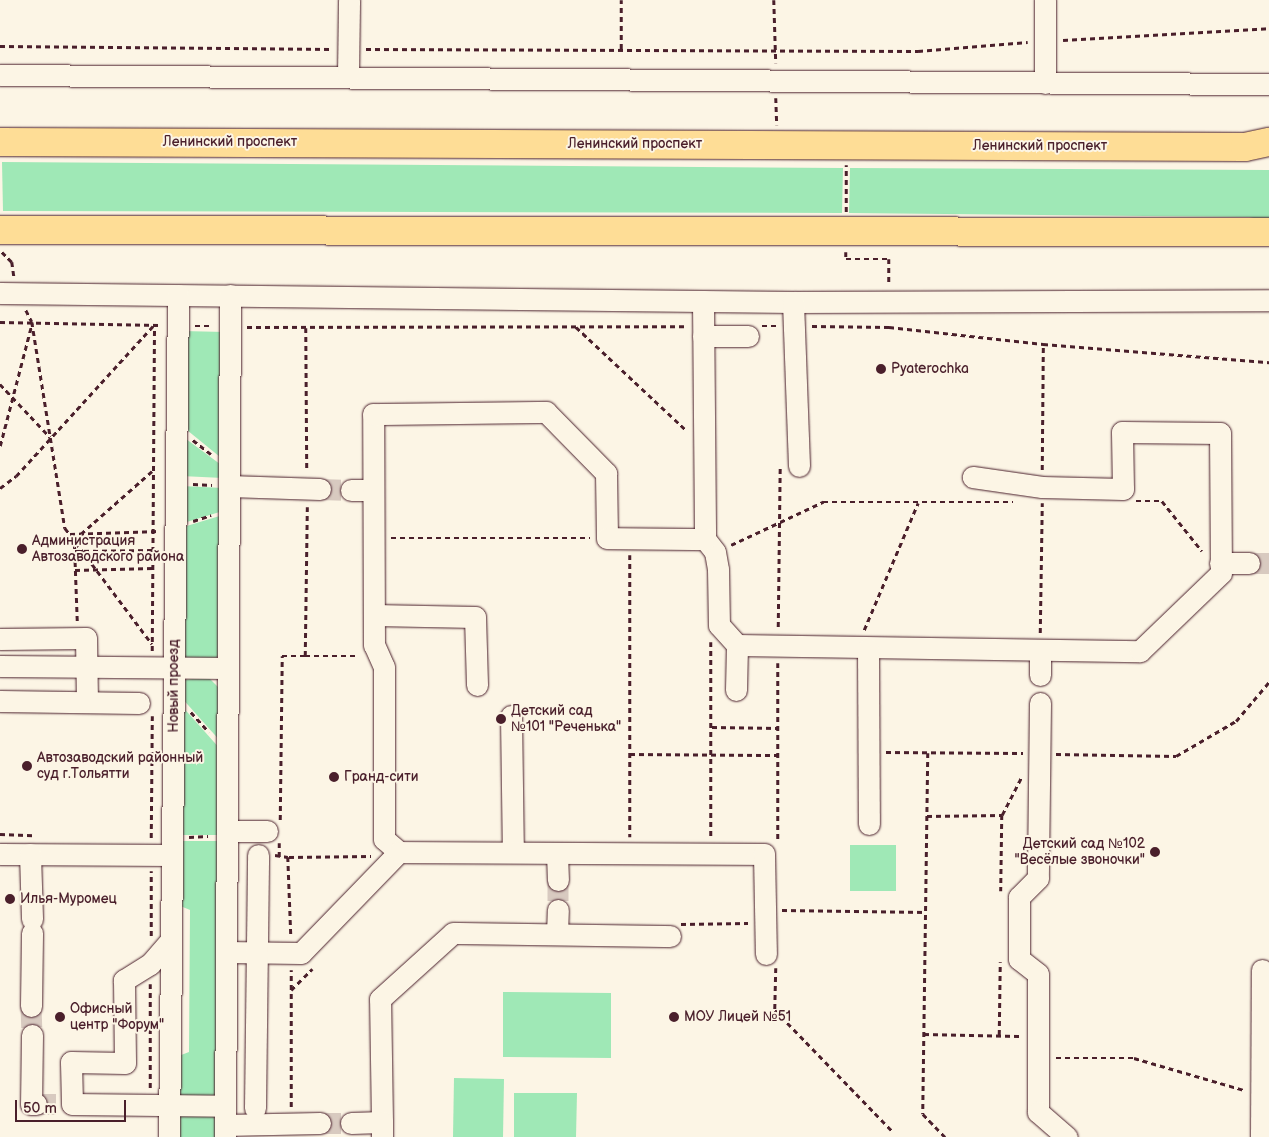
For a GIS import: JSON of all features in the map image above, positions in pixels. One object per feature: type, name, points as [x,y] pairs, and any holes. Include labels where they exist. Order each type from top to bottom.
[{"type":"main road","name":"Ленинский проспект","points":[[0,142],[1245,147],[1269,142]]},
{"type":"main road","points":[[0,230],[846,229],[1269,232]]},
{"type":"street","points":[[348,75],[350,0]]},
{"type":"street","points":[[1045,0],[1045,83]]},
{"type":"street","points":[[0,75],[348,75],[1269,84]]},
{"type":"street","points":[[0,293],[793,302],[1269,300]]},
{"type":"street","name":"Новый проезд","points":[[169,1137],[160,1106],[171,940],[162,855],[174,666],[178,295]]},
{"type":"street","points":[[225,1123],[230,295]]},
{"type":"street","points":[[703,301],[710,546],[718,569],[719,625],[737,645],[736,690]]},
{"type":"street","points":[[789,465],[784,329],[793,302]]},
{"type":"street","points":[[703,331],[754,331]]},
{"type":"street","points":[[392,859],[384,839],[384,667],[374,645],[373,414],[546,412],[606,474],[607,538],[710,546]]},
{"type":"street","points":[[737,645],[864,649],[1140,651],[1220,573],[1220,433],[1122,432],[1122,489],[1042,487],[972,477]]},
{"type":"street","points":[[229,486],[314,489]]},
{"type":"street","points":[[351,490],[373,490]]},
{"type":"street","points":[[1220,565],[1250,563]]},
{"type":"street","points":[[374,616],[475,617],[477,685]]},
{"type":"street","points":[[0,639],[86,638],[87,702]]},
{"type":"street","points":[[864,649],[869,824]]},
{"type":"street","points":[[1040,650],[1040,674]]},
{"type":"street","points":[[146,707],[87,702],[6,701],[6,666],[174,666],[228,668]]},
{"type":"street","points":[[1040,703],[1036,753],[1038,878],[1020,897],[1019,958],[1038,974],[1038,1112],[1067,1137]]},
{"type":"street","points":[[511,716],[513,852]]},
{"type":"street","points":[[227,831],[275,832]]},
{"type":"street","points":[[226,952],[301,954],[392,859],[513,852],[764,854],[772,917],[771,958]]},
{"type":"street","points":[[557,853],[558,880]]},
{"type":"street","points":[[0,854],[162,855]]},
{"type":"street","points":[[30,854],[32,926],[31,1006]]},
{"type":"street","points":[[255,1108],[258,854]]},
{"type":"street","points":[[557,934],[558,910]]},
{"type":"street","points":[[352,1123],[382,1130],[380,999],[453,933],[557,934],[674,930]]},
{"type":"street","points":[[54,1104],[71,1062],[125,1063],[124,980],[150,964],[171,940]]},
{"type":"street","points":[[1261,1137],[1264,1092],[1262,970]]},
{"type":"street","points":[[32,1035],[31,1104],[160,1106],[225,1123],[320,1123]]},
{"type":"path","points":[[621,0],[621,49]]},
{"type":"path","points":[[774,0],[777,128]]},
{"type":"path","points":[[0,46],[918,51],[1046,41],[1269,28]]},
{"type":"path","points":[[846,145],[846,259],[889,258],[889,327]]},
{"type":"path","points":[[0,322],[306,328],[703,331]]},
{"type":"path","points":[[0,446],[32,322]]},
{"type":"path","points":[[32,322],[65,528],[152,645]]},
{"type":"path","points":[[0,488],[16,476],[154,325]]},
{"type":"path","points":[[152,667],[154,325]]},
{"type":"path","points":[[754,331],[889,327],[1043,344],[1269,362]]},
{"type":"path","points":[[306,328],[314,489],[306,656]]},
{"type":"path","points":[[0,384],[51,438]]},
{"type":"path","points":[[778,851],[780,523],[789,465]]},
{"type":"path","points":[[74,540],[153,470]]},
{"type":"path","points":[[1118,489],[1118,501],[1162,501],[1215,567],[1220,565]]},
{"type":"path","points":[[710,546],[780,523],[823,502],[1023,502]]},
{"type":"path","points":[[1032,502],[1051,502]]},
{"type":"path","points":[[864,649],[860,639],[918,503]]},
{"type":"path","points":[[374,538],[607,538]]},
{"type":"path","points":[[74,540],[77,625]]},
{"type":"path","points":[[630,548],[630,853]]},
{"type":"path","points":[[75,551],[153,550]]},
{"type":"path","points":[[75,570],[153,568]]},
{"type":"path","points":[[711,640],[711,854]]},
{"type":"path","points":[[279,857],[275,832],[282,656],[361,656],[361,646]]},
{"type":"path","points":[[946,1137],[923,1114],[928,752],[1176,756],[1236,721],[1269,682]]},
{"type":"path","points":[[146,707],[162,855],[150,964],[160,1106]]},
{"type":"path","points":[[712,727],[778,728]]},
{"type":"path","points":[[1001,901],[1002,815],[1036,753]]},
{"type":"path","points":[[630,754],[778,755]]},
{"type":"path","points":[[927,816],[1002,815]]},
{"type":"path","points":[[288,857],[374,856],[392,859]]},
{"type":"path","points":[[772,917],[778,902]]},
{"type":"path","points":[[674,930],[772,917],[926,912]]},
{"type":"path","points":[[771,958],[776,1010],[894,1133]]},
{"type":"path","points":[[999,1035],[1000,959]]},
{"type":"path","points":[[291,990],[318,962]]},
{"type":"path","points":[[924,1034],[1038,1036]]},
{"type":"path","points":[[1038,1058],[1134,1058],[1264,1092]]},
{"type":"green space","points":[[2,162],[843,168],[842,213],[3,211]]},
{"type":"green space","points":[[850,168],[1269,170],[1269,221],[1249,217],[849,213]]},
{"type":"green space","points":[[182,331],[225,332],[225,461],[182,426]]},
{"type":"green space","points":[[182,436],[224,467],[223,478],[181,476]]},
{"type":"green space","points":[[181,486],[223,488],[223,511],[180,524]]},
{"type":"green space","points":[[223,515],[221,651],[216,659],[186,663],[178,650],[180,528]]},
{"type":"green space","points":[[208,677],[221,690],[222,743],[180,696],[184,680]]},
{"type":"green space","points":[[180,704],[222,751],[221,835],[179,835]]},
{"type":"green space","points":[[179,841],[222,841],[217,1098],[180,1100],[176,1057],[189,1052],[190,910],[178,905]]},
{"type":"green space","points":[[850,845],[896,845],[896,891],[850,891]]},
{"type":"green space","points":[[503,992],[611,993],[611,1058],[503,1057]]},
{"type":"green space","points":[[454,1078],[504,1079],[503,1137],[453,1137]]},
{"type":"green space","points":[[514,1093],[577,1093],[576,1137],[514,1137]]},
{"type":"green space","points":[[182,1114],[214,1114],[218,1137],[175,1137],[178,1117]]},
{"type":"tunnel","points":[[320,489],[351,490]]},
{"type":"tunnel","points":[[1249,563],[1269,563]]},
{"type":"tunnel","points":[[558,880],[558,910]]},
{"type":"tunnel","points":[[31,1006],[32,1035]]},
{"type":"tunnel","points":[[36,1104],[56,1104]]},
{"type":"tunnel","points":[[320,1123],[351,1123]]},
{"type":"place","name":"Pyaterochka","points":[[881,369]]},
{"type":"place","name":"Администрация Автозаводского района","points":[[22,549]]},
{"type":"place","name":"Детский сад №101 \"Реченька\"","points":[[501,719]]},
{"type":"place","name":"Автозаводский районный суд г.Тольятти","points":[[27,766]]},
{"type":"place","name":"Гранд-сити","points":[[334,777]]},
{"type":"place","name":"Детский сад №102 \"Весёлые звоночки\"","points":[[1155,852]]},
{"type":"place","name":"Илья-Муромец","points":[[10,899]]},
{"type":"place","name":"Офисный центр \"Форум\"","points":[[60,1017]]},
{"type":"place","name":"МОУ Лицей №51","points":[[674,1017]]}]
